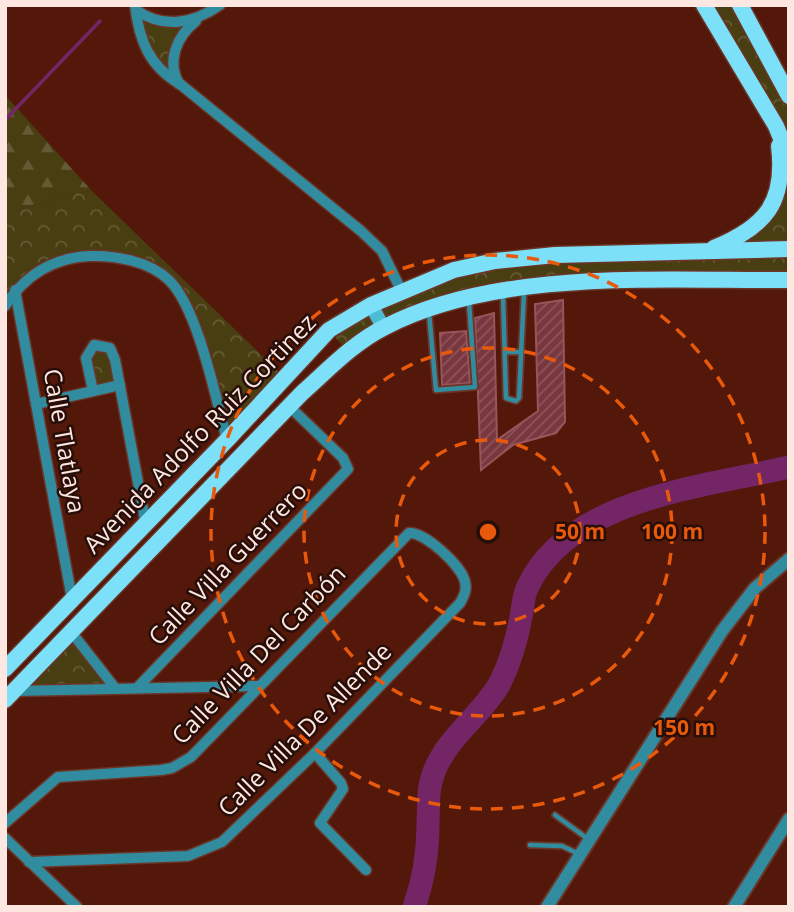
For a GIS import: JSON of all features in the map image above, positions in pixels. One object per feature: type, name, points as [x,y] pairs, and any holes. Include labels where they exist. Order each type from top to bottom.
[{"type":"main road","points":[[704,5],[776,126],[789,158]]},
{"type":"main road","points":[[740,5],[789,96]]},
{"type":"main road","points":[[705,252],[746,233],[765,218],[778,193],[781,164],[776,126]]},
{"type":"main road","name":"Avenida Adolfo Ruiz Cortinez","points":[[5,669],[227,440],[283,376],[335,326],[371,305],[401,290],[454,270],[495,261],[555,255],[789,248]]},
{"type":"main road","name":"Avenida Adolfo Ruiz Cortinez","points":[[10,695],[289,406],[352,348],[383,327],[429,309],[503,290],[623,282],[789,280]]},
{"type":"main road","points":[[371,305],[383,327]]},
{"type":"main road","points":[[335,326],[352,348]]},
{"type":"street","points":[[135,8],[150,20],[163,23],[184,22],[220,5]]},
{"type":"street","points":[[135,8],[141,42],[162,74],[180,84],[382,251],[401,290]]},
{"type":"street","points":[[180,84],[175,76],[174,50],[180,34],[202,15]]},
{"type":"street","points":[[5,306],[15,290],[42,267],[73,257],[106,256],[141,263],[169,280],[188,307],[227,440]]},
{"type":"street","name":"Calle Tlatlaya","points":[[15,290],[72,599]]},
{"type":"street","points":[[93,391],[87,352],[94,345],[103,345],[110,348],[120,385],[146,525]]},
{"type":"street","points":[[36,404],[120,385]]},
{"type":"street","name":"Calle Villa Guerrero","points":[[137,688],[348,469],[343,458],[289,406]]},
{"type":"street","name":"Calle Villa Del Carbón","points":[[5,822],[58,777],[71,773],[161,770],[182,764],[401,539],[409,533],[418,533]]},
{"type":"street","name":"Calle Villa De Allende","points":[[29,862],[169,857],[207,849],[241,827],[460,603],[466,582],[461,573],[427,537],[418,533]]},
{"type":"street","points":[[547,907],[738,609],[774,569],[789,559]]},
{"type":"street","points":[[72,633],[115,688]]},
{"type":"street","points":[[10,695],[115,688],[258,685]]},
{"type":"street","points":[[315,753],[341,783],[343,789],[320,823],[366,870]]},
{"type":"street","points":[[734,907],[789,819]]},
{"type":"street","points":[[5,838],[76,907]]},
{"type":"lane","points":[[503,290],[506,398],[516,401],[519,398],[524,288]]},
{"type":"lane","points":[[429,309],[436,390],[475,387],[469,297]]},
{"type":"lane","points":[[506,352],[521,352]]},
{"type":"lane","points":[[555,815],[589,840]]},
{"type":"lane","points":[[530,845],[562,846],[580,854]]},
{"type":"green space","points":[[704,5],[740,5],[789,96],[789,280],[487,292],[347,351],[329,330],[454,270],[709,250],[746,233],[778,193],[776,126]]},
{"type":"green space","points":[[136,10],[150,20],[192,19],[174,50],[180,84],[141,42]]},
{"type":"green space","points":[[5,95],[92,191],[70,194],[5,214]]},
{"type":"green space","points":[[92,191],[283,376],[227,440],[196,332],[169,280],[141,263],[106,256],[42,267],[5,306],[5,214],[70,194]]},
{"type":"green space","points":[[110,348],[120,385],[93,391],[87,352]]},
{"type":"green space","points":[[72,633],[115,688],[15,691]]},
{"type":"building","points":[[563,300],[565,422],[556,433],[513,445],[481,470],[475,318],[494,313],[497,440],[538,411],[535,304]]},
{"type":"building","points":[[466,331],[470,383],[442,385],[440,333]]},
{"type":"waterway","points":[[5,120],[100,21]]},
{"type":"waterway","points":[[414,907],[425,866],[429,791],[434,772],[447,748],[493,695],[500,683],[515,642],[526,590],[548,556],[575,533],[607,515],[642,501],[680,490],[789,467]]}]
